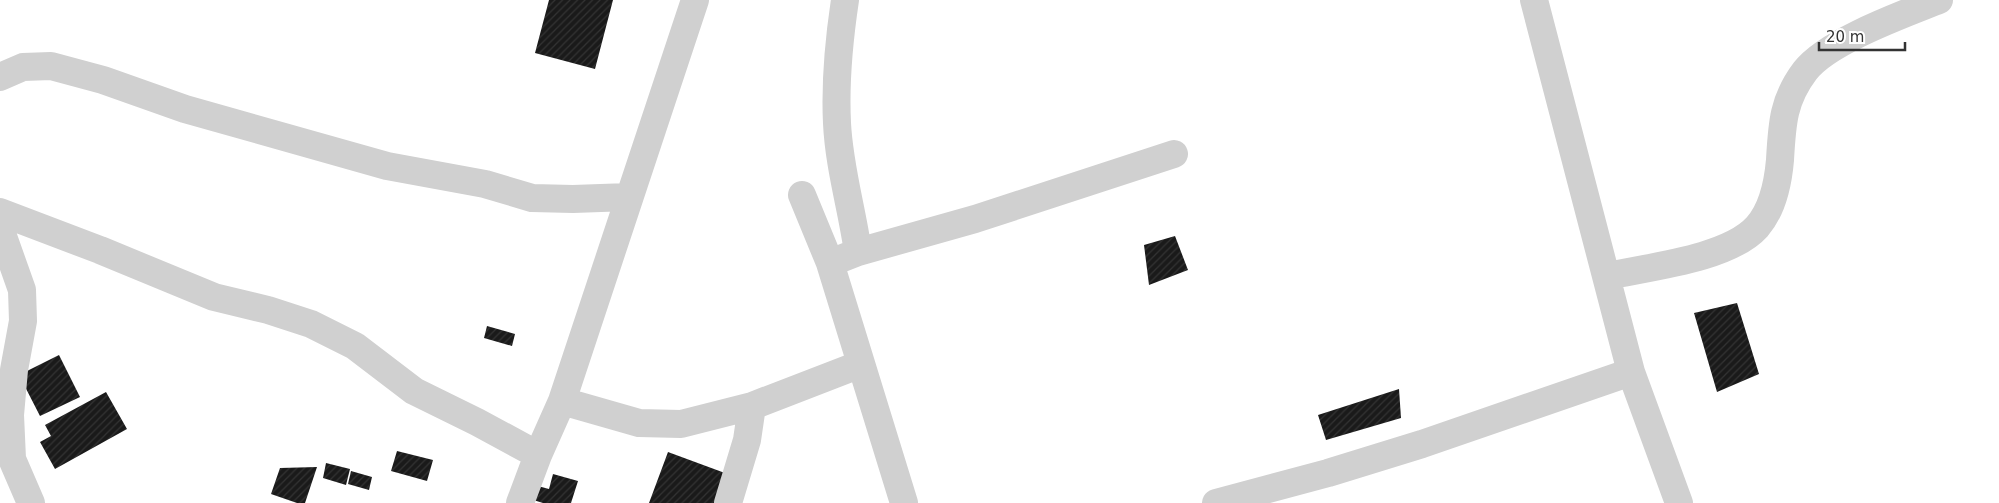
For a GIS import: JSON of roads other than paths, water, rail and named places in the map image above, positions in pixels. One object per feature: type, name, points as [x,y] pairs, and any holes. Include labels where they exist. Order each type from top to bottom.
[{"type":"street","points":[[520,503],[562,400],[695,0]]},
{"type":"street","points":[[845,0],[838,77],[837,123],[843,168],[854,217],[858,252]]},
{"type":"street","points":[[1534,0],[1631,372],[1679,503]]},
{"type":"street","points":[[1607,276],[1705,255],[1734,244],[1756,227],[1771,205],[1779,175],[1784,115],[1791,91],[1807,68],[1828,51],[1864,32],[1939,0]]},
{"type":"street","points":[[0,78],[23,67],[51,66],[103,80],[222,120],[387,166],[485,184],[532,198],[630,197]]},
{"type":"street","points":[[830,263],[858,252],[975,219],[1174,154]]},
{"type":"street","points":[[802,195],[830,263],[904,503]]},
{"type":"street","points":[[0,212],[100,250],[214,297],[268,310],[310,324],[355,346],[414,391],[478,422],[538,455]]},
{"type":"street","points":[[0,228],[22,290],[22,321],[14,370],[10,415],[12,459],[29,499]]},
{"type":"street","points":[[562,400],[639,423],[681,424],[752,406],[861,364]]},
{"type":"street","points":[[1216,503],[1422,444],[1631,372]]},
{"type":"street","points":[[728,503],[747,440],[752,406]]},
{"type":"street","points":[[0,485],[29,499]]}]
